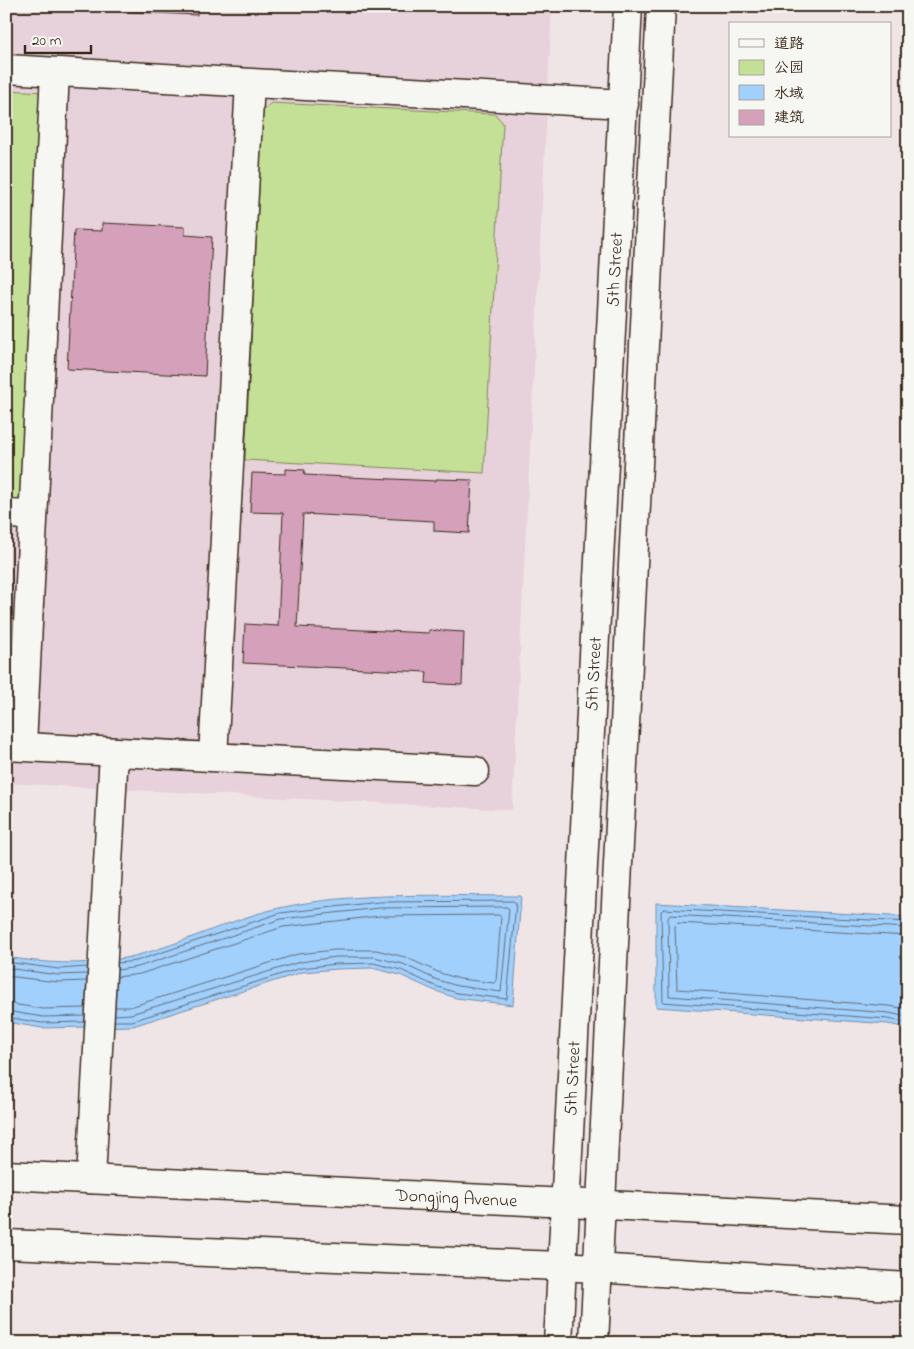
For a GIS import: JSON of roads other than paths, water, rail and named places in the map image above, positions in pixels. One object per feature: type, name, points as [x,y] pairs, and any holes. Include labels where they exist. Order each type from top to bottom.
[{"type":"main road","name":"5th Street","points":[[558,1343],[628,6]]},
{"type":"main road","name":"5th Street","points":[[594,1343],[661,6]]},
{"type":"main road","points":[[6,69],[624,104]]},
{"type":"main road","points":[[55,72],[33,515],[14,746],[475,771]]},
{"type":"main road","points":[[214,757],[250,83]]},
{"type":"main road","points":[[6,514],[33,515]]},
{"type":"main road","points":[[91,1179],[114,752]]},
{"type":"main road","name":"Dongjing Avenue","points":[[6,1175],[908,1220]]},
{"type":"main road","points":[[6,1244],[562,1266],[598,1270],[908,1287]]},
{"type":"water","points":[[430,895],[521,896],[513,1005],[456,998],[400,975],[372,968],[337,969],[303,972],[133,1026],[42,1028],[6,1022],[6,957],[70,963],[118,959],[152,951],[243,918],[279,908],[339,899]]},
{"type":"water","points":[[656,903],[908,917],[908,1028],[888,1024],[656,1007]]}]
